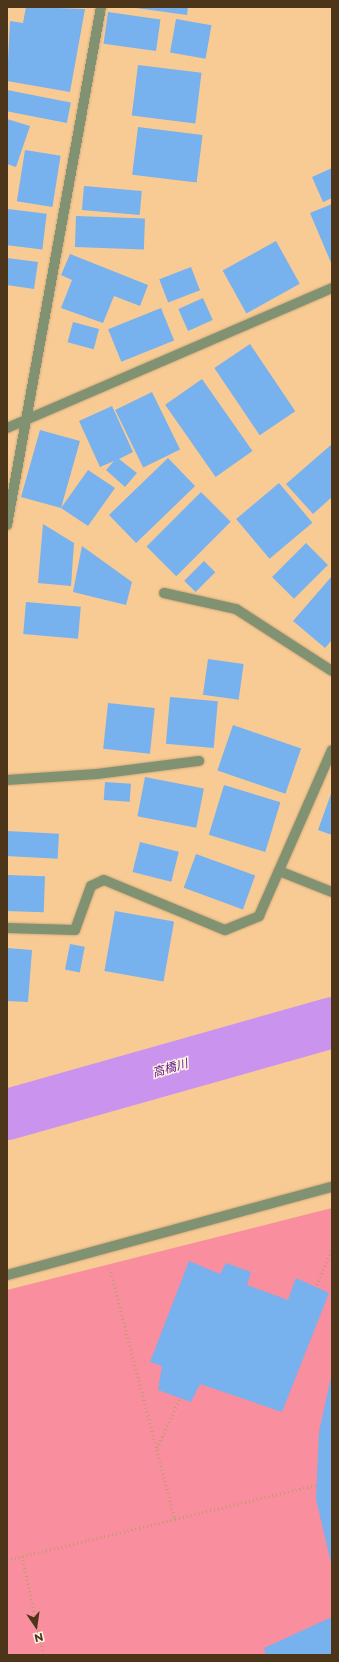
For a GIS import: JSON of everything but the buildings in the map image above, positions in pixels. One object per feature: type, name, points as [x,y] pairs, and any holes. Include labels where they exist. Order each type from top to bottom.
[{"type":"street","points":[[7,525],[29,418],[101,7]]},
{"type":"street","points":[[7,428],[332,288]]},
{"type":"street","points":[[164,593],[236,609],[288,640],[332,671]]},
{"type":"street","points":[[7,928],[75,930],[91,886],[104,880],[225,930],[258,916],[332,750]]},
{"type":"street","points":[[7,780],[97,774],[199,761]]},
{"type":"street","points":[[278,872],[332,892]]},
{"type":"street","points":[[7,1275],[332,1187]]},
{"type":"path","points":[[105,1248],[175,1519]]},
{"type":"path","points":[[331,1251],[332,1255]]},
{"type":"path","points":[[317,1285],[331,1251]]},
{"type":"path","points":[[156,1448],[180,1397]]},
{"type":"path","points":[[7,1560],[316,1484]]},
{"type":"path","points":[[22,1556],[44,1655]]},
{"type":"shaded area","points":[[332,1208],[332,1655],[7,1655],[7,1290]]},
{"type":"waterway","name":"高橋川","points":[[7,1114],[332,1022]]}]
